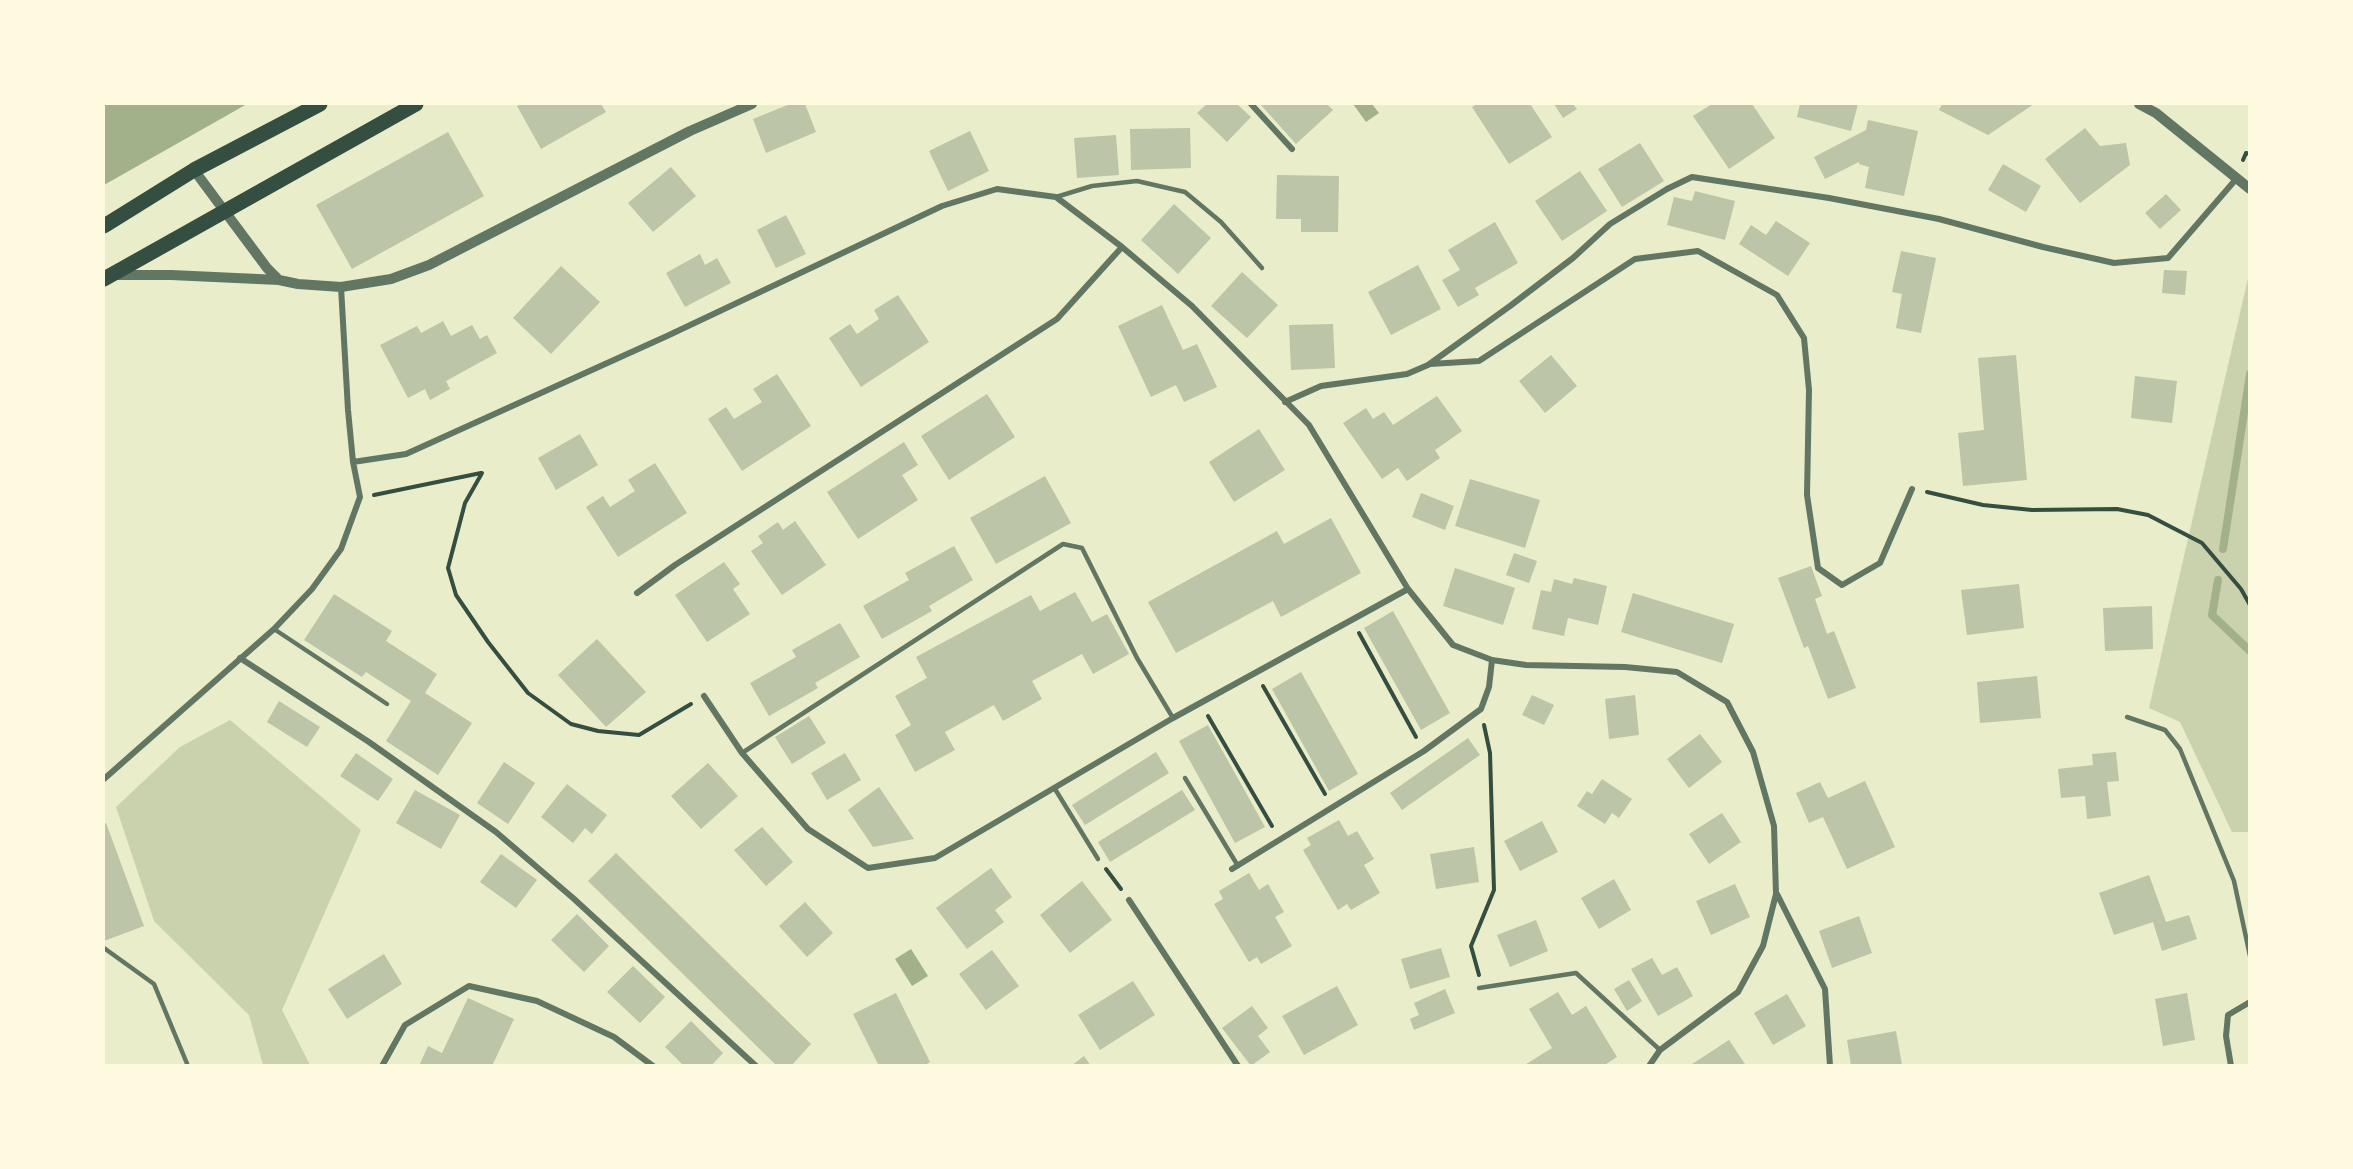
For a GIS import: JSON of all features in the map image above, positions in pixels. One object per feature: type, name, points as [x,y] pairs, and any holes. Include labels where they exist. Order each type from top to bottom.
[{"type":"main road","points":[[104,226],[194,170],[320,104]]},
{"type":"main road","points":[[107,277],[417,104]]},
{"type":"street","points":[[107,277],[171,275],[279,280],[298,284],[341,287],[391,279],[429,265],[690,130],[752,104]]},
{"type":"street","points":[[1251,104],[1292,149]]},
{"type":"street","points":[[2139,104],[2156,113],[2250,189]]},
{"type":"street","points":[[194,170],[267,268],[279,280]]},
{"type":"street","points":[[1285,402],[1321,386],[1407,374],[1428,364],[1573,258],[1610,224],[1667,189],[1692,177],[1829,198],[1939,219],[2114,263],[2168,258],[2237,178]]},
{"type":"street","points":[[353,462],[406,454],[668,336],[942,206],[997,189],[1056,197],[1122,247],[1192,306],[1309,425],[1407,589],[1453,645],[1492,660],[1526,665],[1625,667],[1677,672],[1727,702],[1753,752],[1774,826],[1776,894],[1763,946],[1738,992],[1660,1050],[1649,1065]]},
{"type":"street","points":[[637,593],[675,565],[1057,319],[1122,247]]},
{"type":"street","points":[[1428,364],[1479,361],[1635,259],[1698,251],[1777,295],[1804,338],[1809,390],[1807,495],[1818,568],[1842,585],[1880,563],[1912,489]]},
{"type":"street","points":[[104,779],[274,629],[312,589],[341,549],[360,497],[353,462],[348,410],[341,287]]},
{"type":"street","points":[[704,696],[742,753],[808,829],[868,868],[935,858],[1200,702],[1407,589]]},
{"type":"street","points":[[240,658],[369,742],[496,832],[573,898],[756,1065]]},
{"type":"street","points":[[1235,868],[1424,751],[1481,709],[1489,687],[1492,660]]},
{"type":"street","points":[[1776,894],[1825,989],[1830,1065]]},
{"type":"street","points":[[1129,900],[1238,1065]]},
{"type":"street","points":[[382,1065],[405,1024],[469,986],[537,1001],[614,1037],[653,1065]]},
{"type":"street","points":[[2231,1065],[2226,1036],[2228,1015],[2250,1002]]},
{"type":"lane","points":[[1056,197],[1092,186],[1137,181],[1185,192],[1221,222],[1262,268]]},
{"type":"lane","points":[[742,753],[1063,544],[1082,548],[1137,658],[1173,718]]},
{"type":"lane","points":[[274,629],[387,704]]},
{"type":"lane","points":[[2127,717],[2165,730],[2180,749],[2234,881],[2250,956]]},
{"type":"lane","points":[[1185,778],[1235,868]]},
{"type":"lane","points":[[1054,789],[1098,859]]},
{"type":"lane","points":[[104,948],[154,984],[188,1065]]},
{"type":"lane","points":[[1480,987],[1576,973],[1660,1050]]},
{"type":"path","points":[[360,497],[482,473],[465,502],[453,544],[448,568],[456,595],[488,642],[528,693],[571,724],[598,731],[639,735],[704,696]]},
{"type":"path","points":[[1912,489],[1983,505],[2022,509],[2117,509],[2148,515],[2202,543],[2241,589],[2250,605]]},
{"type":"path","points":[[1351,620],[1424,751]]},
{"type":"path","points":[[1255,672],[1333,807]]},
{"type":"path","points":[[1200,702],[1280,839]]},
{"type":"path","points":[[1480,987],[1471,946],[1494,890],[1490,753],[1481,709]]},
{"type":"path","points":[[1098,859],[1129,900]]},
{"type":"shaded area","points":[[104,104],[247,104],[104,185]]},
{"type":"shaded area","points":[[1353,104],[1372,104],[1379,113],[1366,122]]},
{"type":"shaded area","points":[[2249,274],[2249,832],[2232,832],[2180,722],[2149,708]]},
{"type":"shaded area","points":[[230,720],[361,830],[282,1010],[310,1065],[263,1065],[249,1015],[154,921],[116,807],[180,747]]},
{"type":"shaded area","points":[[911,949],[928,976],[912,986],[895,959]]},
{"type":"building","points":[[522,104],[601,104],[606,112],[541,149],[517,106]]},
{"type":"building","points":[[790,104],[805,104],[816,132],[766,153],[753,119]]},
{"type":"building","points":[[1207,104],[1237,104],[1251,117],[1227,142],[1197,113]]},
{"type":"building","points":[[1260,104],[1327,104],[1333,110],[1296,144]]},
{"type":"building","points":[[1477,104],[1530,104],[1552,137],[1509,164],[1472,107]]},
{"type":"building","points":[[1554,104],[1573,104],[1577,109],[1563,118]]},
{"type":"building","points":[[1712,104],[1752,104],[1775,138],[1729,169],[1693,116]]},
{"type":"building","points":[[1800,104],[1858,104],[1851,131],[1797,117]]},
{"type":"building","points":[[1942,104],[2034,104],[1988,135],[1939,110]]},
{"type":"building","points":[[1868,120],[1918,131],[1904,196],[1865,188],[1869,167],[1859,162],[1825,179],[1814,157],[1866,130]]},
{"type":"building","points":[[1190,128],[1191,168],[1131,170],[1130,129]]},
{"type":"building","points":[[2085,128],[2100,146],[2126,143],[2130,165],[2080,203],[2045,159]]},
{"type":"building","points":[[970,131],[989,171],[948,191],[929,151]]},
{"type":"building","points":[[448,132],[484,196],[352,269],[316,205]]},
{"type":"building","points":[[1116,135],[1119,175],[1077,178],[1074,138]]},
{"type":"building","points":[[1640,143],[1664,181],[1622,207],[1598,169]]},
{"type":"building","points":[[2003,164],[2041,186],[2026,212],[1988,190]]},
{"type":"building","points":[[671,167],[696,196],[653,232],[628,203]]},
{"type":"building","points":[[1580,171],[1607,211],[1562,241],[1535,201]]},
{"type":"building","points":[[1277,175],[1339,176],[1338,232],[1301,232],[1301,219],[1276,219]]},
{"type":"building","points":[[1695,191],[1735,201],[1725,240],[1667,225],[1674,197],[1692,201]]},
{"type":"building","points":[[2166,194],[2181,210],[2160,229],[2145,213]]},
{"type":"building","points":[[1174,204],[1211,238],[1178,274],[1141,240]]},
{"type":"building","points":[[786,215],[806,254],[776,268],[757,230]]},
{"type":"building","points":[[1776,221],[1810,243],[1788,276],[1739,244],[1751,225],[1766,235]]},
{"type":"building","points":[[1495,222],[1518,263],[1475,288],[1479,295],[1458,307],[1442,280],[1460,270],[1448,250]]},
{"type":"building","points":[[1901,251],[1936,258],[1921,333],[1896,328],[1902,294],[1892,292]]},
{"type":"building","points":[[700,254],[705,265],[717,258],[731,283],[685,307],[666,273]]},
{"type":"building","points":[[1418,265],[1441,309],[1391,335],[1368,292]]},
{"type":"building","points":[[561,266],[600,302],[551,354],[513,318]]},
{"type":"building","points":[[2164,270],[2187,271],[2185,295],[2162,293]]},
{"type":"building","points":[[1242,272],[1278,305],[1247,338],[1211,306]]},
{"type":"building","points":[[898,295],[929,342],[861,387],[829,338],[850,324],[857,334],[879,319],[874,310]]},
{"type":"building","points":[[1162,305],[1183,350],[1197,344],[1217,387],[1184,402],[1176,385],[1151,397],[1118,326]]},
{"type":"building","points":[[443,321],[451,336],[472,325],[480,339],[487,335],[497,353],[446,381],[450,389],[430,400],[425,389],[408,398],[380,345],[417,326],[421,333]]},
{"type":"building","points":[[1333,324],[1335,368],[1291,370],[1289,325]]},
{"type":"building","points":[[1551,355],[1577,386],[1545,413],[1519,381]]},
{"type":"building","points":[[2016,355],[2027,480],[1963,486],[1958,433],[1984,430],[1978,358]]},
{"type":"building","points":[[777,374],[811,426],[742,471],[708,419],[726,407],[734,419],[762,402],[753,389]]},
{"type":"building","points":[[2135,376],[2177,381],[2172,423],[2131,418]]},
{"type":"building","points":[[987,394],[1015,437],[949,480],[921,436]]},
{"type":"building","points":[[1437,396],[1462,431],[1435,450],[1440,458],[1407,481],[1398,468],[1382,479],[1343,423],[1366,408],[1373,419],[1384,412],[1393,425]]},
{"type":"building","points":[[1259,429],[1285,470],[1234,502],[1209,462]]},
{"type":"building","points":[[580,434],[598,465],[556,490],[538,458]]},
{"type":"building","points":[[904,442],[918,465],[902,475],[918,500],[858,539],[827,492]]},
{"type":"building","points":[[655,463],[687,513],[618,557],[586,507],[603,496],[610,507],[635,491],[628,480]]},
{"type":"building","points":[[1045,476],[1071,523],[996,564],[970,518]]},
{"type":"building","points":[[1470,479],[1540,500],[1525,548],[1455,526]]},
{"type":"building","points":[[1421,493],[1454,506],[1445,530],[1412,517]]},
{"type":"building","points":[[1331,518],[1361,573],[1281,617],[1273,601],[1176,653],[1148,602],[1277,531],[1284,544]]},
{"type":"building","points":[[795,521],[826,565],[782,595],[751,551],[763,543],[758,536],[778,522],[783,530]]},
{"type":"building","points":[[954,546],[973,580],[929,606],[932,611],[882,639],[863,606],[909,580],[905,573]]},
{"type":"building","points":[[1514,553],[1537,561],[1529,583],[1506,575]]},
{"type":"building","points":[[724,562],[740,584],[733,589],[750,614],[707,642],[675,595]]},
{"type":"building","points":[[1811,566],[1822,596],[1815,599],[1827,634],[1834,631],[1856,688],[1828,699],[1808,646],[1804,648],[1778,578]]},
{"type":"building","points":[[1455,568],[1515,588],[1503,625],[1443,606]]},
{"type":"building","points":[[1574,578],[1607,586],[1598,625],[1568,618],[1564,636],[1532,629],[1541,590],[1551,592],[1554,579],[1572,584]]},
{"type":"building","points":[[2019,584],[2024,628],[1967,635],[1961,590]]},
{"type":"building","points":[[1075,592],[1092,622],[1107,614],[1129,654],[1093,674],[1082,654],[1032,681],[1042,699],[1003,721],[994,705],[945,732],[955,750],[915,772],[895,735],[911,725],[895,696],[927,678],[916,657],[1031,595],[1040,611]]},
{"type":"building","points":[[1633,593],[1734,624],[1722,663],[1621,632]]},
{"type":"building","points":[[334,594],[392,631],[386,641],[437,674],[425,693],[472,723],[438,775],[386,741],[411,701],[366,672],[362,677],[304,640]]},
{"type":"building","points":[[2152,606],[2153,649],[2105,651],[2103,608]]},
{"type":"building","points":[[1393,611],[1450,713],[1421,730],[1364,628]]},
{"type":"building","points":[[840,623],[860,657],[815,683],[818,688],[769,716],[750,683],[796,657],[792,650]]},
{"type":"building","points":[[597,639],[646,692],[606,727],[558,675]]},
{"type":"building","points":[[1301,672],[1358,774],[1329,791],[1272,689]]},
{"type":"building","points":[[2037,676],[2041,718],[1980,723],[1977,682]]},
{"type":"building","points":[[1532,695],[1554,705],[1544,725],[1522,715]]},
{"type":"building","points":[[1635,695],[1639,735],[1609,739],[1605,699]]},
{"type":"building","points":[[279,701],[320,727],[307,747],[267,722]]},
{"type":"building","points":[[809,716],[826,743],[792,764],[775,737]]},
{"type":"building","points":[[1208,725],[1265,827],[1235,843],[1179,741]]},
{"type":"building","points":[[1700,734],[1722,762],[1689,788],[1667,759]]},
{"type":"building","points":[[1468,738],[1480,755],[1402,810],[1390,793]]},
{"type":"building","points":[[1156,752],[1169,773],[1085,825],[1072,805]]},
{"type":"building","points":[[2116,752],[2119,781],[2107,782],[2111,816],[2087,819],[2085,796],[2061,798],[2058,769],[2093,765],[2092,754]]},
{"type":"building","points":[[356,753],[393,779],[378,801],[340,776]]},
{"type":"building","points":[[845,753],[861,780],[827,800],[811,773]]},
{"type":"building","points":[[504,762],[535,783],[508,824],[477,803]]},
{"type":"building","points":[[708,763],[738,796],[701,829],[671,796]]},
{"type":"building","points":[[1602,779],[1632,799],[1619,818],[1612,813],[1605,824],[1577,806],[1587,791],[1592,794]]},
{"type":"building","points":[[1865,781],[1895,847],[1847,869],[1823,817],[1809,823],[1796,793],[1820,782],[1828,798]]},
{"type":"building","points":[[567,784],[607,815],[592,834],[585,828],[573,843],[541,817]]},
{"type":"building","points":[[879,787],[914,839],[873,847],[848,810]]},
{"type":"building","points":[[415,790],[460,815],[441,849],[396,823]]},
{"type":"building","points":[[1182,790],[1195,810],[1110,862],[1098,842]]},
{"type":"building","points":[[1722,813],[1741,842],[1709,864],[1689,834]]},
{"type":"building","points":[[1339,820],[1348,836],[1357,831],[1374,859],[1364,865],[1380,893],[1351,910],[1347,904],[1338,910],[1303,850],[1311,845],[1307,838]]},
{"type":"building","points":[[1542,821],[1558,852],[1520,871],[1504,841]]},
{"type":"building","points":[[106,823],[144,926],[104,941],[104,824]]},
{"type":"building","points":[[762,827],[793,862],[766,886],[734,850]]},
{"type":"building","points":[[1474,847],[1479,882],[1436,889],[1430,854]]},
{"type":"building","points":[[616,853],[811,1044],[791,1066],[777,1066],[588,881]]},
{"type":"building","points":[[501,854],[537,880],[516,908],[480,882]]},
{"type":"building","points":[[991,868],[1012,897],[995,910],[1004,922],[967,949],[936,908]]},
{"type":"building","points":[[1249,873],[1259,890],[1268,884],[1284,912],[1275,917],[1292,946],[1261,964],[1257,957],[1249,962],[1214,904],[1223,899],[1219,891]]},
{"type":"building","points":[[2149,875],[2166,922],[2189,915],[2197,939],[2162,951],[2153,922],[2114,935],[2099,893]]},
{"type":"building","points":[[1614,879],[1631,910],[1599,929],[1581,898]]},
{"type":"building","points":[[1082,881],[1112,920],[1070,953],[1040,915]]},
{"type":"building","points":[[1735,884],[1750,917],[1711,935],[1696,901]]},
{"type":"building","points":[[805,902],[833,933],[807,957],[779,926]]},
{"type":"building","points":[[577,914],[609,946],[584,972],[551,940]]},
{"type":"building","points":[[1859,916],[1872,953],[1832,968],[1819,931]]},
{"type":"building","points":[[1536,920],[1548,951],[1510,967],[1497,935]]},
{"type":"building","points":[[1441,948],[1450,977],[1410,989],[1401,959]]},
{"type":"building","points":[[992,950],[1019,986],[986,1010],[959,974]]},
{"type":"building","points":[[384,954],[402,984],[347,1019],[328,989]]},
{"type":"building","points":[[1652,958],[1662,975],[1677,967],[1693,996],[1658,1016],[1631,969]]},
{"type":"building","points":[[633,966],[665,997],[640,1023],[607,992]]},
{"type":"building","points":[[1629,980],[1642,1001],[1627,1011],[1614,989]]},
{"type":"building","points":[[1133,981],[1155,1015],[1100,1050],[1078,1015]]},
{"type":"building","points":[[1337,986],[1358,1025],[1304,1055],[1282,1016]]},
{"type":"building","points":[[1445,989],[1455,1013],[1414,1030],[1410,1019],[1419,1015],[1414,1003]]},
{"type":"building","points":[[1558,992],[1572,1015],[1586,1006],[1617,1057],[1603,1066],[1523,1066],[1552,1048],[1529,1009]]},
{"type":"building","points":[[896,993],[930,1062],[924,1066],[879,1066],[853,1014]]},
{"type":"building","points":[[2187,993],[2195,1040],[2163,1046],[2155,999]]},
{"type":"building","points":[[1787,994],[1806,1026],[1773,1045],[1754,1013]]},
{"type":"building","points":[[468,998],[514,1019],[492,1066],[419,1066],[428,1046],[442,1053]]},
{"type":"building","points":[[1252,1006],[1268,1028],[1258,1036],[1270,1052],[1251,1066],[1222,1028]]},
{"type":"building","points":[[691,1021],[723,1053],[711,1066],[684,1066],[665,1047]]},
{"type":"building","points":[[1896,1031],[1902,1065],[1851,1066],[1847,1040]]},
{"type":"building","points":[[1729,1040],[1745,1064],[1743,1066],[1689,1066]]},
{"type":"building","points":[[1084,1056],[1091,1066],[1071,1066]]},
{"type":"waterway","points":[[2223,549],[2250,374]]},
{"type":"waterway","points":[[2218,580],[2212,615],[2250,651]]}]
